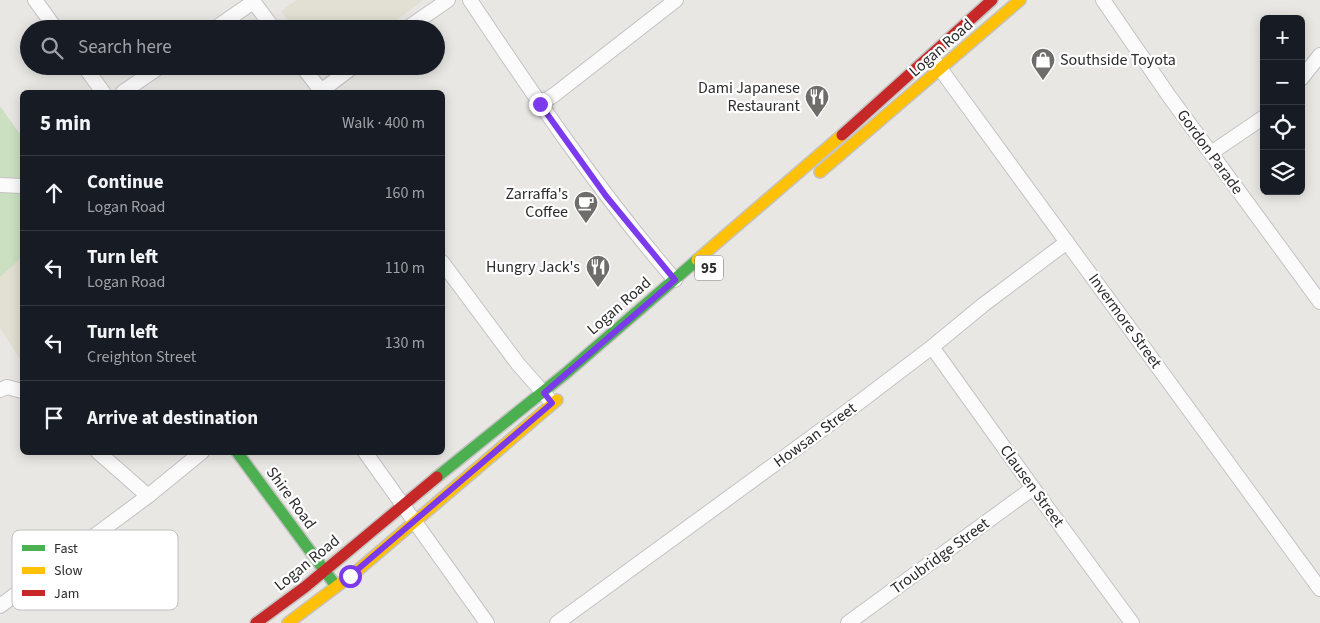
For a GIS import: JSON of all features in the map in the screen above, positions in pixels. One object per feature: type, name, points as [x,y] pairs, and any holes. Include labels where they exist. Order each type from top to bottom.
[{"type":"main road","name":"Logan Road","points":[[289,623],[336,587],[414,521],[675,280],[992,0]]},
{"type":"main road","name":"Logan Road","points":[[814,178],[1020,0]]},
{"type":"main road","name":"Logan Road","points":[[256,623],[324,571],[476,445],[548,398],[567,391]]},
{"type":"main road","name":"Shire Road","points":[[239,455],[336,587]]},
{"type":"street","points":[[36,0],[50,20]]},
{"type":"street","points":[[419,20],[448,0]]},
{"type":"street","points":[[470,0],[540,104],[606,196],[675,280]]},
{"type":"street","name":"Gordon Parade","points":[[1103,0],[1211,154],[1320,302]]},
{"type":"street","points":[[226,20],[252,1],[267,20]]},
{"type":"street","points":[[540,104],[673,1]]},
{"type":"street","name":"Invermore Street","points":[[930,54],[1320,589]]},
{"type":"street","points":[[1305,75],[1320,55]]},
{"type":"street","points":[[91,75],[102,90]]},
{"type":"street","points":[[126,90],[148,75]]},
{"type":"street","points":[[309,75],[320,90]]},
{"type":"street","points":[[324,90],[343,75]]},
{"type":"street","points":[[1211,154],[1260,120]]},
{"type":"street","points":[[0,184],[20,186]]},
{"type":"street","name":"Howsan Street","points":[[557,623],[932,347],[983,305],[1067,242]]},
{"type":"street","points":[[445,266],[518,364],[548,398]]},
{"type":"street","name":"Clausen Street","points":[[932,347],[1131,623]]},
{"type":"street","points":[[0,390],[7,387],[20,390]]},
{"type":"street","points":[[101,455],[148,496]]},
{"type":"street","points":[[102,530],[198,455]]},
{"type":"street","points":[[367,455],[487,623]]},
{"type":"street","name":"Troubridge Street","points":[[848,623],[1033,488]]},
{"type":"street","points":[[0,606],[12,597]]},
{"type":"street","points":[[278,607],[289,623]]},
{"type":"shaded area","points":[[297,0],[423,0],[397,20],[288,20],[281,11]]},
{"type":"shaded area","points":[[20,259],[20,359],[0,328],[0,277]]},
{"type":"green space","points":[[0,106],[20,134],[20,259],[0,277]]},
{"type":"traffic: fast","points":[[437,477],[565,374],[697,260]]},
{"type":"traffic: fast","points":[[239,455],[333,582]]},
{"type":"traffic: slow","points":[[820,172],[1020,0]]},
{"type":"traffic: slow","points":[[697,260],[842,135]]},
{"type":"traffic: slow","points":[[288,623],[357,571],[557,400]]},
{"type":"traffic: jam","points":[[842,135],[992,0]]},
{"type":"traffic: jam","points":[[256,623],[305,587],[437,477]]},
{"type":"place","name":"Southside Toyota","points":[[1043,81]]},
{"type":"place","name":"Dami Japanese Restaurant","points":[[817,118]]},
{"type":"place","name":"Zarraffa's Coffee","points":[[586,224]]},
{"type":"place","name":"Hungry Jack's","points":[[598,288]]},
{"type":"route","points":[[350,576],[552,403],[544,393],[675,280],[606,196],[540,104]]}]
